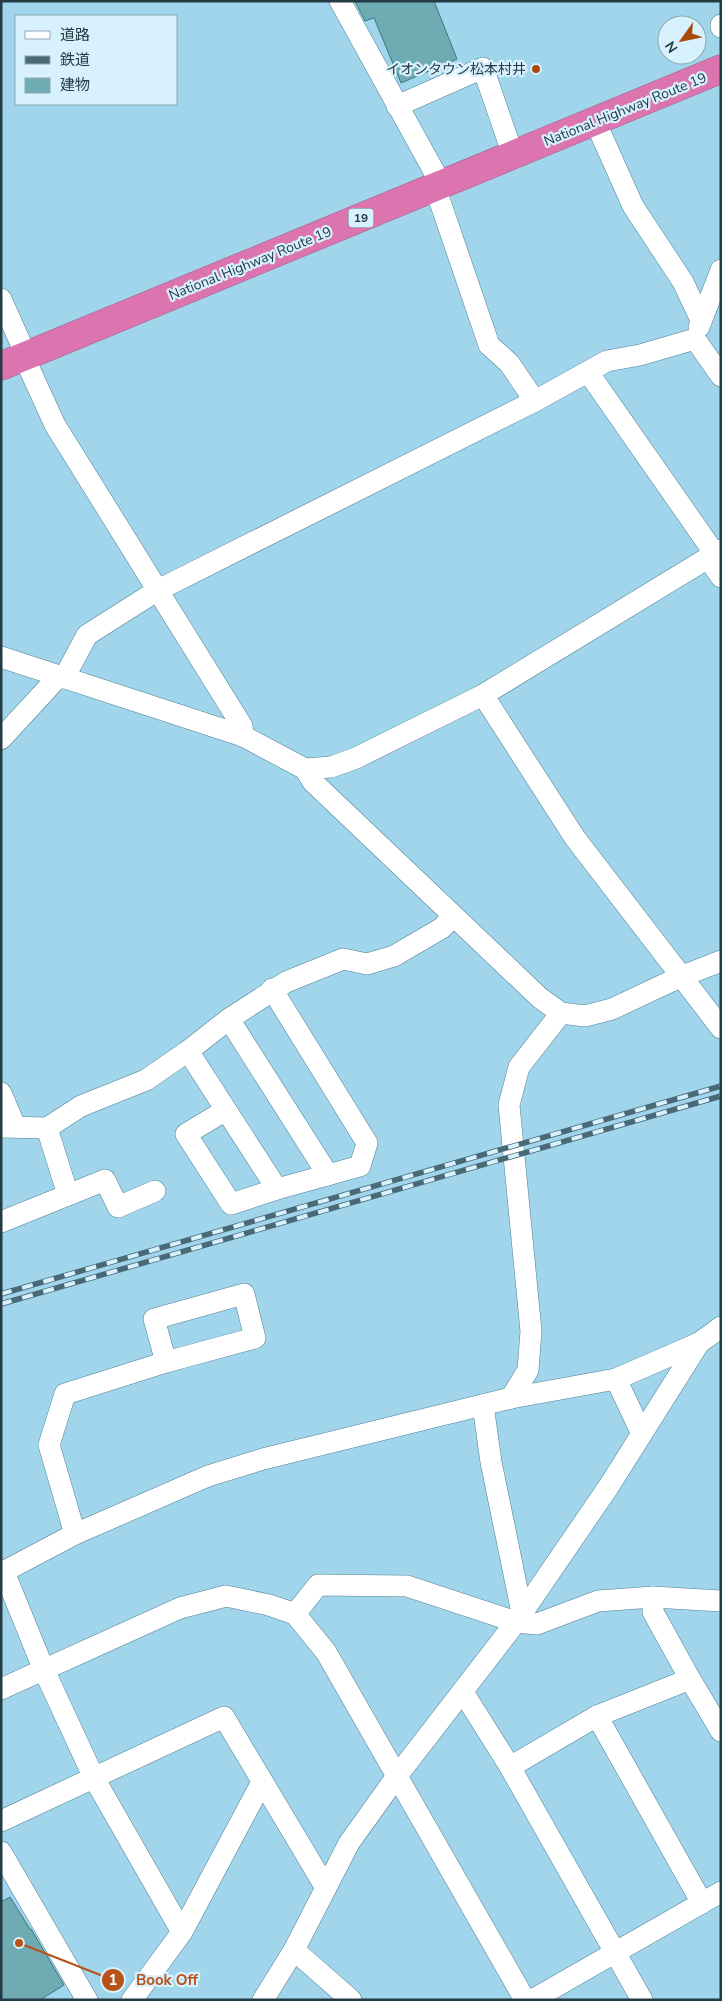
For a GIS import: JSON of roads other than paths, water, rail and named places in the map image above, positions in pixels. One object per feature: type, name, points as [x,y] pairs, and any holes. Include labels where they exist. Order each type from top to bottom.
[{"type":"highway","name":"National Highway Route 19","points":[[1,366],[721,69]]},
{"type":"street","points":[[340,1],[398,106],[438,186],[489,345],[509,363],[535,401]]},
{"type":"street","points":[[398,106],[483,68],[513,155]]},
{"type":"street","points":[[596,121],[634,206],[683,282],[698,330],[721,376]]},
{"type":"street","points":[[1,739],[62,677],[87,635],[158,590],[535,401],[607,361],[640,355],[698,330],[721,270]]},
{"type":"street","points":[[1,300],[5,304],[26,355],[29,368],[56,424],[242,726],[243,736]]},
{"type":"street","points":[[588,372],[715,554],[721,578]]},
{"type":"street","points":[[305,769],[331,767],[356,758],[484,695],[715,554]]},
{"type":"street","points":[[1,657],[243,736],[305,769],[313,782],[453,916],[540,998],[561,1013],[586,1016],[612,1009],[680,977],[721,961]]},
{"type":"street","points":[[484,695],[574,838],[721,1028]]},
{"type":"street","points":[[1,1093],[8,1126],[47,1128],[81,1106],[146,1080],[272,989],[343,959],[367,964],[394,956],[442,928],[453,916]]},
{"type":"street","points":[[226,1110],[186,1134],[232,1204],[277,1189],[360,1166],[367,1143],[272,989]]},
{"type":"street","points":[[511,1398],[528,1370],[531,1331],[509,1105],[520,1067],[561,1013]]},
{"type":"street","points":[[229,1019],[328,1175]]},
{"type":"street","points":[[188,1051],[277,1189]]},
{"type":"street","points":[[47,1128],[68,1195]]},
{"type":"street","points":[[1,1222],[105,1180],[118,1207],[155,1191]]},
{"type":"street","points":[[75,1534],[49,1445],[65,1394],[166,1362],[255,1338],[244,1294],[154,1319],[166,1362]]},
{"type":"street","points":[[182,1932],[94,1778],[44,1670],[2,1572],[75,1534],[208,1476],[263,1459],[511,1398],[616,1379],[699,1343],[721,1326]]},
{"type":"street","points":[[263,2000],[294,1950],[350,1843],[397,1776],[519,1618],[609,1486],[699,1343]]},
{"type":"street","points":[[616,1379],[642,1434]]},
{"type":"street","points":[[483,1405],[491,1462],[519,1618]]},
{"type":"street","points":[[296,1614],[318,1585],[407,1586],[537,1624],[598,1601],[653,1597],[721,1602]]},
{"type":"street","points":[[1,1689],[180,1608],[226,1596],[269,1605],[296,1614],[326,1652],[526,2000]]},
{"type":"street","points":[[653,1597],[653,1612],[721,1732]]},
{"type":"street","points":[[510,1766],[597,1716],[690,1679]]},
{"type":"street","points":[[463,1692],[510,1766],[642,2000]]},
{"type":"street","points":[[597,1716],[702,1902]]},
{"type":"street","points":[[1,1821],[224,1717],[326,1888]]},
{"type":"street","points":[[132,2000],[182,1932],[262,1782]]},
{"type":"street","points":[[1,1852],[87,2000]]},
{"type":"street","points":[[532,2000],[721,1892]]},
{"type":"street","points":[[294,1950],[351,2000]]},
{"type":"railway","points":[[1,1294],[721,1086]]},
{"type":"railway","points":[[1,1304],[721,1096]]},
{"type":"place","name":"イオンタウン松本村井","points":[[536,69]]},
{"type":"place","name":"Book Off","points":[[19,1943]]}]
